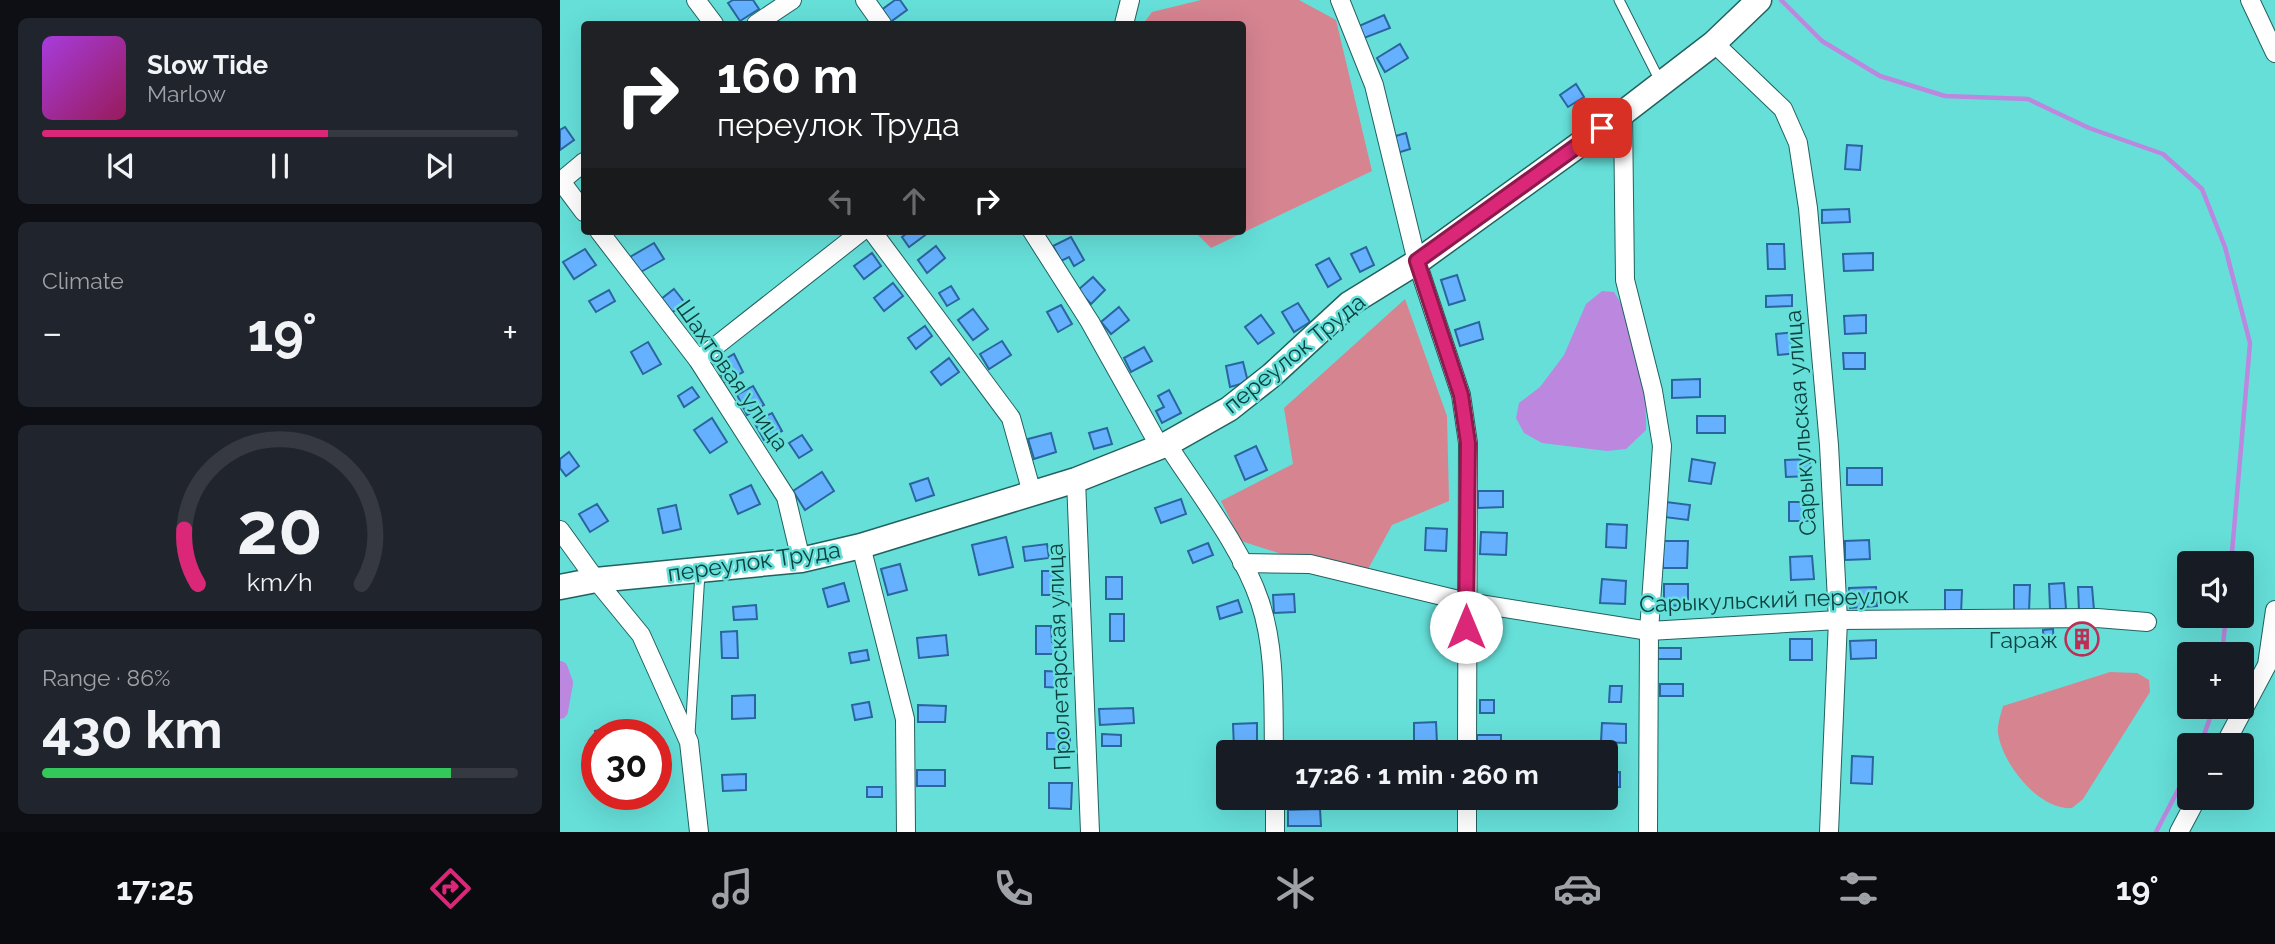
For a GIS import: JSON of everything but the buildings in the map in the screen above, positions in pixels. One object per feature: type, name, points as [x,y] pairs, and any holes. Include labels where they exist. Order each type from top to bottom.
[{"type":"street","points":[[696,0],[712,21]]},
{"type":"street","points":[[760,21],[792,0]]},
{"type":"street","points":[[865,0],[880,21]]},
{"type":"street","points":[[1125,21],[1130,0]]},
{"type":"street","points":[[1340,0],[1374,85],[1417,261],[1461,395],[1468,443],[1467,740]]},
{"type":"street","points":[[2250,0],[2275,53]]},
{"type":"street","name":"переулок Труда","points":[[560,587],[596,580],[801,559],[861,546],[1076,480],[1164,446],[1229,409],[1272,375],[1349,304],[1417,261],[1623,113],[1714,43],[1755,4]]},
{"type":"street","name":"Сарыкульская улица","points":[[1714,43],[1783,109],[1798,143],[1808,208],[1829,445],[1838,620],[1829,832]]},
{"type":"street","points":[[1623,113],[1625,280],[1653,391],[1662,446],[1649,631],[1648,832]]},
{"type":"street","points":[[581,164],[560,181],[581,208]]},
{"type":"street","name":"Шахтовая улица","points":[[602,235],[698,360],[786,496],[801,559]]},
{"type":"street","points":[[698,360],[857,235]]},
{"type":"street","points":[[875,235],[1011,418],[1032,493]]},
{"type":"street","points":[[1035,235],[1164,446],[1242,563],[1260,603],[1272,662],[1274,740]]},
{"type":"street","name":"Пролетарская улица","points":[[1076,480],[1090,832]]},
{"type":"street","points":[[560,530],[641,635],[689,742],[699,832]]},
{"type":"street","points":[[861,546],[905,719],[906,832]]},
{"type":"street","name":"Сарыкульский переулок","points":[[1242,563],[1310,564],[1466,602],[1649,631],[1838,620],[2097,618],[2147,622]]},
{"type":"street","points":[[2231,733],[2267,665],[2275,610]]},
{"type":"street","points":[[1275,810],[1275,832]]},
{"type":"street","points":[[1467,810],[1467,832]]},
{"type":"street","points":[[2179,832],[2191,810]]},
{"type":"lane","points":[[1619,0],[1662,84]]},
{"type":"lane","points":[[689,742],[700,570]]},
{"type":"shaded area","points":[[1201,0],[1299,0],[1336,20],[1372,171],[1246,231],[1246,21],[1145,21],[1152,12]]},
{"type":"shaded area","points":[[1198,235],[1238,235],[1211,248]]},
{"type":"shaded area","points":[[1602,291],[1614,292],[1629,323],[1645,396],[1646,430],[1626,449],[1607,451],[1542,443],[1524,433],[1516,418],[1519,403],[1540,387],[1564,355],[1586,304]]},
{"type":"shaded area","points":[[1405,299],[1447,416],[1449,501],[1392,525],[1367,571],[1288,556],[1241,541],[1221,501],[1293,464],[1284,408]]},
{"type":"shaded area","points":[[2110,672],[2137,673],[2149,680],[2150,692],[2083,799],[2072,808],[2047,802],[2014,771],[2001,745],[1998,733],[2003,706]]},
{"type":"waterway","points":[[1781,0],[1822,41],[1880,76],[1945,96],[2028,99],[2089,128],[2163,154],[2202,189],[2225,247],[2250,343],[2232,551]]},
{"type":"waterway","points":[[2223,642],[2225,628]]},
{"type":"waterway","points":[[560,669],[565,683],[560,711]]},
{"type":"waterway","points":[[2205,733],[2210,719]]},
{"type":"waterway","points":[[2156,832],[2177,792]]},
{"type":"place","name":"Гараж","points":[[2082,639]]},
{"type":"route","points":[[1466,627],[1468,443],[1461,395],[1417,261],[1602,128]]}]
